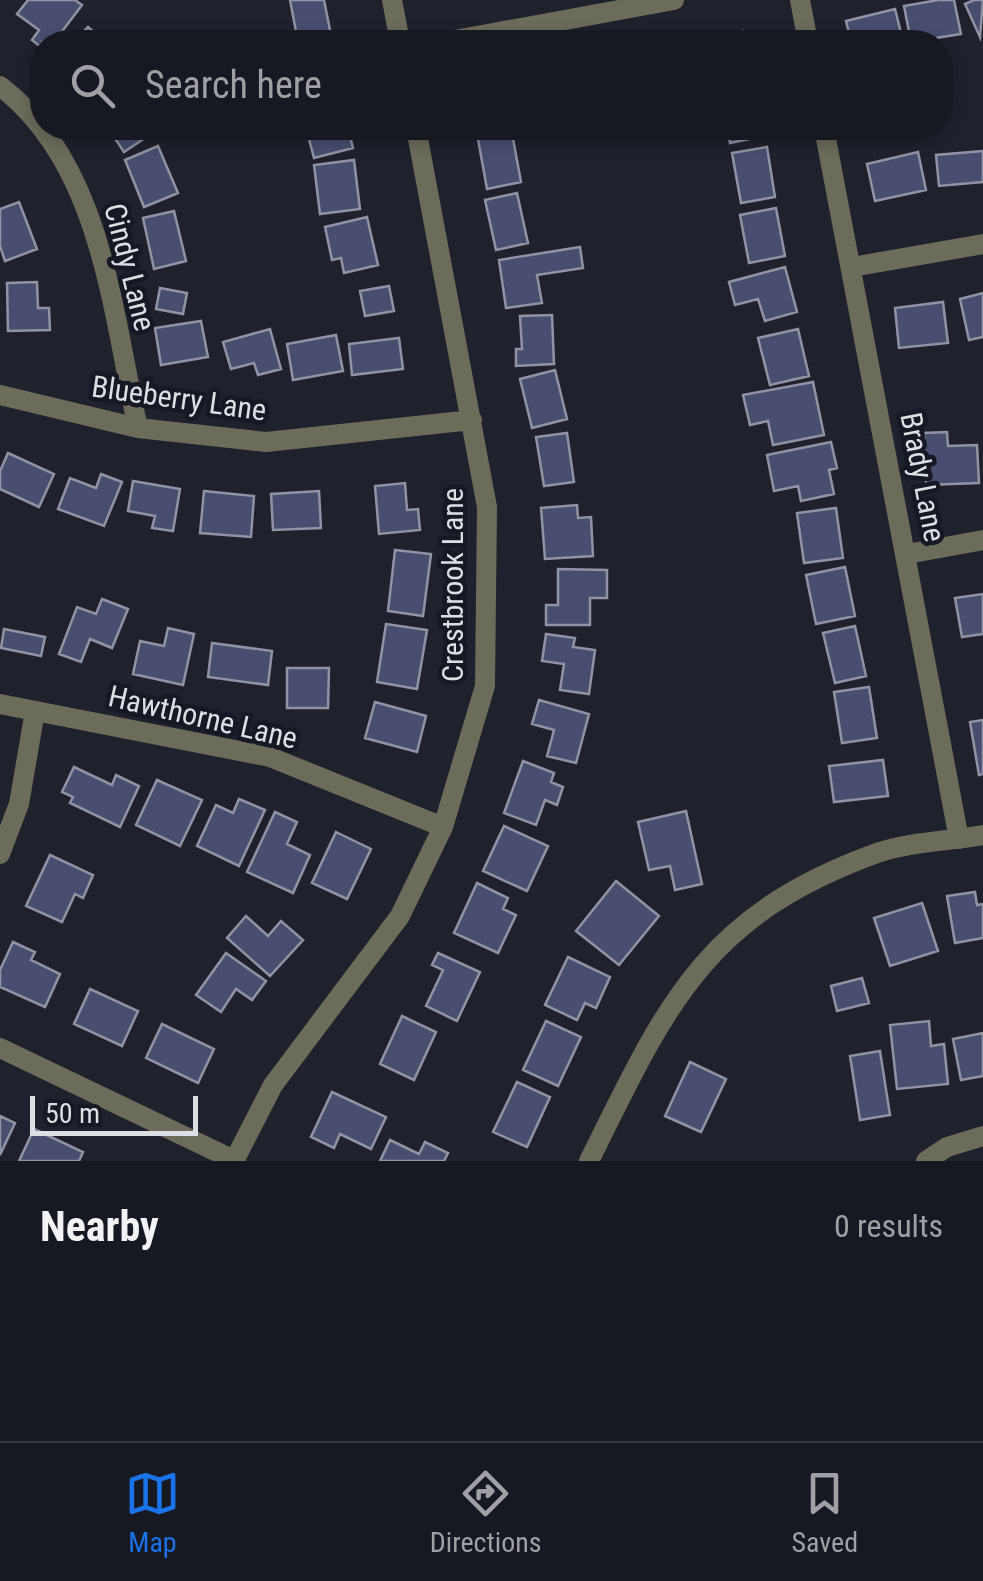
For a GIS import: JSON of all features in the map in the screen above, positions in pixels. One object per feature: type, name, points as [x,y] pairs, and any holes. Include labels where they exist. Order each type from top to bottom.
[{"type":"street","points":[[392,0],[398,30]]},
{"type":"street","points":[[510,30],[674,0]]},
{"type":"street","points":[[800,0],[806,30]]},
{"type":"street","name":"Cindy Lane","points":[[0,86],[30,114]]},
{"type":"street","name":"Cindy Lane","points":[[51,140],[88,209],[138,428]]},
{"type":"street","name":"Crestbrook Lane","points":[[235,1161],[274,1086],[400,916],[443,827],[486,686],[487,507],[418,140]]},
{"type":"street","name":"Brady Lane","points":[[826,140],[959,839]]},
{"type":"street","points":[[852,268],[983,244]]},
{"type":"street","name":"Blueberry Lane","points":[[0,395],[138,428],[266,442],[472,420]]},
{"type":"street","points":[[907,554],[983,540]]},
{"type":"street","name":"Hawthorne Lane","points":[[0,704],[270,757],[443,827]]},
{"type":"street","points":[[0,854],[19,804],[35,710]]},
{"type":"street","points":[[589,1161],[652,1036],[686,982],[761,908],[880,852],[983,835]]},
{"type":"street","points":[[0,1048],[235,1161]]},
{"type":"street","points":[[926,1161],[946,1147],[983,1136]]},
{"type":"building","points":[[28,0],[75,0],[82,5],[63,30],[39,30],[17,14]]},
{"type":"building","points":[[290,0],[324,0],[330,30],[296,30]]},
{"type":"building","points":[[954,0],[961,34],[953,35],[953,30],[909,30],[904,6]]},
{"type":"building","points":[[983,0],[980,37],[965,4]]},
{"type":"building","points":[[895,9],[900,30],[848,30],[846,21]]},
{"type":"building","points":[[116,140],[142,140],[124,152]]},
{"type":"building","points":[[309,140],[351,140],[353,148],[314,158]]},
{"type":"building","points":[[478,140],[513,140],[521,182],[487,189]]},
{"type":"building","points":[[158,146],[178,193],[144,207],[125,160]]},
{"type":"building","points":[[767,147],[775,197],[741,203],[732,153]]},
{"type":"building","points":[[983,151],[983,182],[939,186],[936,155]]},
{"type":"building","points":[[918,152],[926,190],[875,201],[867,164]]},
{"type":"building","points":[[354,160],[360,209],[320,214],[314,165]]},
{"type":"building","points":[[517,193],[528,243],[496,250],[485,200]]},
{"type":"building","points":[[19,202],[37,249],[5,261],[0,246],[0,209]]},
{"type":"building","points":[[776,208],[785,256],[749,263],[740,215]]},
{"type":"building","points":[[174,211],[186,261],[154,269],[143,218]]},
{"type":"building","points":[[367,217],[378,265],[344,273],[341,258],[332,260],[325,227]]},
{"type":"building","points":[[580,247],[583,268],[537,275],[542,303],[506,308],[499,260]]},
{"type":"building","points":[[785,267],[797,312],[765,321],[758,299],[735,305],[729,282]]},
{"type":"building","points":[[37,282],[38,308],[49,308],[50,330],[8,331],[7,283]]},
{"type":"building","points":[[389,286],[394,311],[365,316],[360,291]]},
{"type":"building","points":[[160,288],[187,293],[183,314],[156,309]]},
{"type":"building","points":[[983,293],[983,337],[969,340],[960,299]]},
{"type":"building","points":[[943,302],[948,343],[899,348],[895,308]]},
{"type":"building","points":[[552,315],[554,364],[516,366],[516,349],[522,349],[520,316]]},
{"type":"building","points":[[201,321],[208,357],[161,365],[155,328]]},
{"type":"building","points":[[270,329],[281,369],[258,375],[254,363],[231,369],[223,342]]},
{"type":"building","points":[[798,329],[809,376],[770,385],[758,338]]},
{"type":"building","points":[[336,335],[343,371],[293,380],[287,344]]},
{"type":"building","points":[[399,338],[403,369],[352,375],[349,344]]},
{"type":"building","points":[[555,370],[567,419],[532,428],[520,379]]},
{"type":"building","points":[[813,382],[824,435],[773,445],[768,421],[750,425],[743,395]]},
{"type":"building","points":[[947,432],[948,446],[977,445],[979,483],[926,485],[924,433]]},
{"type":"building","points":[[567,433],[574,482],[544,486],[536,437]]},
{"type":"building","points":[[831,442],[837,468],[829,470],[834,494],[801,501],[798,486],[774,491],[767,455]]},
{"type":"building","points":[[8,453],[54,474],[39,507],[0,489],[0,471]]},
{"type":"building","points":[[101,474],[122,482],[104,526],[58,509],[70,478],[96,488]]},
{"type":"building","points":[[133,481],[180,489],[173,531],[152,528],[155,516],[128,511]]},
{"type":"building","points":[[405,483],[407,510],[418,509],[420,530],[379,534],[375,486]]},
{"type":"building","points":[[204,491],[254,496],[251,537],[200,533]]},
{"type":"building","points":[[319,491],[321,528],[273,530],[271,494]]},
{"type":"building","points":[[577,505],[578,518],[591,517],[593,556],[545,559],[541,508]]},
{"type":"building","points":[[836,508],[843,558],[804,563],[797,513]]},
{"type":"building","points":[[395,550],[431,554],[423,616],[388,611]]},
{"type":"building","points":[[845,567],[855,616],[816,624],[806,575]]},
{"type":"building","points":[[558,569],[607,570],[607,598],[590,598],[590,625],[546,625],[546,605],[558,605]]},
{"type":"building","points":[[983,594],[983,634],[962,637],[955,598]]},
{"type":"building","points":[[102,599],[128,609],[112,648],[90,639],[81,662],[59,654],[77,607],[96,614]]},
{"type":"building","points":[[386,624],[427,630],[417,689],[377,682]]},
{"type":"building","points":[[855,626],[866,676],[835,683],[823,633]]},
{"type":"building","points":[[168,628],[194,634],[183,685],[133,674],[140,641],[164,646]]},
{"type":"building","points":[[4,629],[45,637],[41,656],[1,648]]},
{"type":"building","points":[[546,634],[575,638],[573,647],[595,650],[589,694],[560,690],[564,664],[542,661]]},
{"type":"building","points":[[212,643],[272,651],[268,685],[208,677]]},
{"type":"building","points":[[287,668],[329,668],[328,708],[287,708]]},
{"type":"building","points":[[869,687],[877,738],[842,743],[834,692]]},
{"type":"building","points":[[539,700],[589,714],[576,763],[547,756],[554,730],[532,724]]},
{"type":"building","points":[[375,702],[426,716],[417,752],[365,738]]},
{"type":"building","points":[[983,720],[983,774],[979,775],[970,722]]},
{"type":"building","points":[[883,760],[888,796],[834,802],[829,766]]},
{"type":"building","points":[[523,761],[554,773],[551,782],[563,787],[557,805],[545,800],[536,825],[504,813]]},
{"type":"building","points":[[74,767],[112,785],[116,775],[139,786],[120,827],[70,803],[73,797],[62,792]]},
{"type":"building","points":[[157,780],[202,800],[180,846],[136,825]]},
{"type":"building","points":[[239,799],[265,810],[239,866],[197,846],[216,805],[233,813]]},
{"type":"building","points":[[686,811],[702,884],[675,890],[670,866],[649,870],[638,822]]},
{"type":"building","points":[[275,812],[297,822],[287,844],[310,855],[293,893],[247,872]]},
{"type":"building","points":[[504,826],[548,846],[527,891],[483,871]]},
{"type":"building","points":[[336,832],[371,849],[347,899],[312,883]]},
{"type":"building","points":[[50,855],[93,875],[83,898],[75,894],[62,922],[26,906]]},
{"type":"building","points":[[616,881],[659,916],[619,965],[576,931]]},
{"type":"building","points":[[477,883],[508,898],[503,909],[516,915],[498,953],[454,933]]},
{"type":"building","points":[[975,892],[977,905],[983,904],[983,938],[955,943],[947,896]]},
{"type":"building","points":[[922,903],[938,951],[890,966],[874,918]]},
{"type":"building","points":[[246,916],[268,936],[281,921],[303,940],[270,976],[227,938]]},
{"type":"building","points":[[13,942],[35,952],[31,960],[60,974],[45,1007],[0,987],[0,970]]},
{"type":"building","points":[[226,953],[266,981],[252,1000],[236,989],[221,1012],[196,995]]},
{"type":"building","points":[[438,953],[480,972],[457,1021],[426,1006],[443,970],[432,965]]},
{"type":"building","points":[[568,957],[610,977],[596,1008],[585,1003],[577,1020],[545,1005]]},
{"type":"building","points":[[862,978],[869,1003],[837,1011],[831,986]]},
{"type":"building","points":[[90,989],[138,1011],[122,1046],[74,1024]]},
{"type":"building","points":[[402,1016],[436,1032],[414,1080],[380,1064]]},
{"type":"building","points":[[546,1021],[581,1037],[558,1086],[523,1070]]},
{"type":"building","points":[[929,1021],[931,1046],[944,1044],[948,1084],[897,1089],[890,1025]]},
{"type":"building","points":[[162,1024],[214,1049],[198,1083],[146,1058]]},
{"type":"building","points":[[983,1033],[983,1076],[961,1080],[953,1039]]},
{"type":"building","points":[[880,1051],[890,1115],[860,1120],[850,1056]]},
{"type":"building","points":[[690,1062],[726,1079],[701,1132],[665,1116]]},
{"type":"building","points":[[517,1082],[550,1097],[527,1147],[493,1132]]},
{"type":"building","points":[[332,1092],[386,1117],[371,1149],[340,1134],[334,1148],[311,1137]]},
{"type":"building","points":[[0,1116],[15,1123],[0,1155]]},
{"type":"building","points":[[34,1129],[83,1152],[79,1161],[19,1161]]},
{"type":"building","points":[[390,1140],[419,1154],[425,1142],[448,1153],[444,1161],[380,1161]]}]
